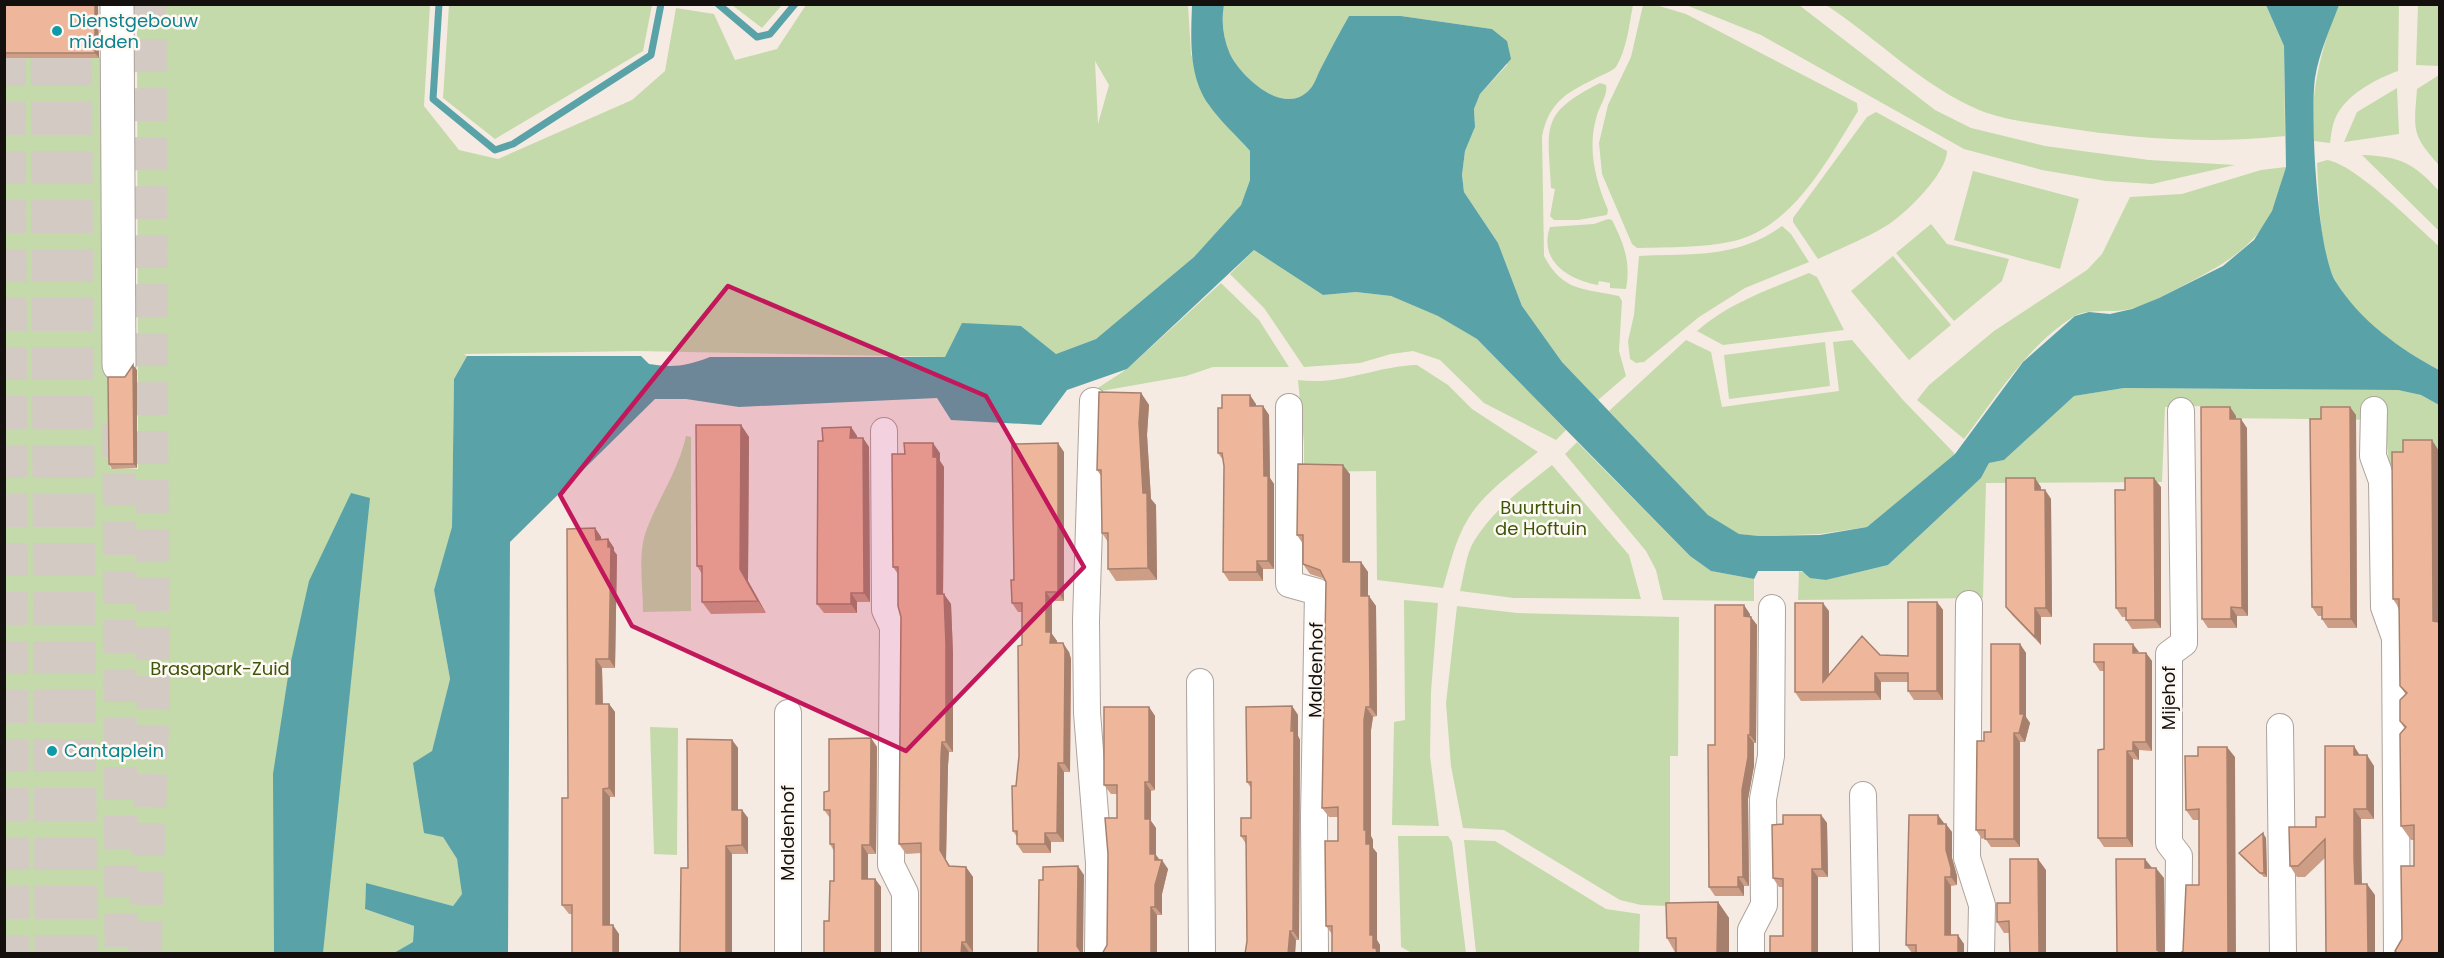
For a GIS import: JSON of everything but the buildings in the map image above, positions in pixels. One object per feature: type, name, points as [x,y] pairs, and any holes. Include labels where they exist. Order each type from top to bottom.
[{"type":"highway","points":[[117,4],[119,365]]},
{"type":"street","points":[[1093,401],[1086,621],[1087,713],[1099,863],[1098,954]]},
{"type":"street","name":"Maldenhof","points":[[1289,407],[1289,584],[1318,592],[1314,818],[1315,954]]},
{"type":"street","points":[[2374,410],[2373,456],[2382,481],[2384,607],[2395,638],[2397,954]]},
{"type":"street","name":"Mijehof","points":[[2178,954],[2179,856],[2169,843],[2169,654],[2184,643],[2181,411]]},
{"type":"street","points":[[884,431],[885,610],[893,627],[891,865],[905,893],[905,954]]},
{"type":"street","points":[[1969,604],[1967,858],[1982,905],[1981,954]]},
{"type":"street","points":[[1751,954],[1751,930],[1764,905],[1763,799],[1771,756],[1772,608]]},
{"type":"street","points":[[1200,682],[1202,954]]},
{"type":"street","name":"Maldenhof","points":[[788,954],[789,713]]},
{"type":"street","points":[[2280,727],[2283,954]]},
{"type":"street","points":[[1863,795],[1866,954]]},
{"type":"highlighted area","points":[[728,286],[986,396],[1084,567],[906,751],[632,626],[560,495]]},
{"type":"green space","points":[[449,4],[652,5],[643,51],[495,139],[443,98]]},
{"type":"green space","points":[[1224,4],[1633,5],[1625,45],[1616,67],[1562,98],[1550,113],[1542,136],[1544,256],[1551,268],[1567,282],[1584,289],[1619,296],[1622,301],[1619,351],[1626,376],[1598,400],[1562,362],[1522,306],[1498,243],[1464,192],[1462,175],[1465,151],[1475,127],[1474,109],[1480,94],[1507,65],[1507,41],[1492,29],[1401,16],[1349,16],[1312,87],[1300,97],[1288,99],[1265,91],[1254,83],[1236,63],[1230,54],[1224,36]]},
{"type":"green space","name":"Brasapark-Zuid","points":[[137,5],[430,5],[424,106],[459,150],[498,159],[632,100],[665,71],[676,8],[714,14],[735,60],[777,49],[806,5],[1188,5],[1191,54],[1209,105],[1250,151],[1250,180],[1241,205],[1194,257],[1096,339],[1056,354],[1021,326],[945,357],[637,351],[464,354],[467,356],[454,379],[452,530],[434,590],[450,679],[432,751],[443,837],[457,859],[462,879],[462,894],[453,906],[366,884],[365,909],[414,926],[413,942],[394,954],[5,954],[5,58],[108,57],[110,468],[138,469]],"holes":[[[1095,61],[1109,85],[1098,124]]]},
{"type":"green space","points":[[732,5],[782,5],[762,28]]},
{"type":"green space","points":[[1643,5],[1656,5],[1686,14],[1857,103],[1858,111],[1807,188],[1792,206],[1755,233],[1734,241],[1698,246],[1637,248],[1632,244],[1602,174],[1599,143],[1608,105],[1631,57]]},
{"type":"green space","points":[[1686,5],[1799,5],[1935,110],[1971,128],[2045,146],[2149,160],[2235,165],[2152,184],[2106,181],[2042,170],[1964,149],[1761,35]]},
{"type":"green space","points":[[1826,5],[2266,5],[2284,46],[2285,136],[2229,140],[2172,139],[2087,131],[1998,116],[1979,110],[1938,88]]},
{"type":"green space","points":[[2337,5],[2399,5],[2398,71],[2361,89],[2345,103],[2335,119],[2330,143],[2314,141],[2313,105],[2326,38]]},
{"type":"green space","points":[[2418,5],[2439,5],[2439,66],[2416,65]]},
{"type":"green space","points":[[2439,75],[2439,165],[2419,138],[2416,131],[2415,114],[2417,89]]},
{"type":"green space","points":[[1600,83],[1606,85],[1606,89],[1594,127],[1593,151],[1596,175],[1608,210],[1607,215],[1578,220],[1554,220],[1550,216],[1555,189],[1551,188],[1549,150],[1552,124],[1557,113],[1566,104]]},
{"type":"green space","points":[[2397,88],[2399,134],[2344,142],[2357,112]]},
{"type":"green space","points":[[1876,112],[1947,151],[1945,160],[1924,192],[1894,220],[1870,235],[1818,259],[1793,222],[1793,218],[1867,117]]},
{"type":"green space","points":[[2362,155],[2397,160],[2422,174],[2439,191],[2439,231]]},
{"type":"green space","points":[[2327,160],[2339,164],[2368,183],[2439,246],[2439,370],[2405,350],[2372,325],[2344,295],[2334,277],[2324,247],[2319,199],[2317,163]]},
{"type":"green space","points":[[2286,167],[2272,211],[2265,224],[2246,246],[2210,271],[2151,302],[2130,309],[2093,311],[2073,317],[2041,342],[2027,357],[1964,439],[1917,400],[1929,385],[1994,331],[2087,270],[2102,254],[2130,197],[2182,194],[2261,170]]},
{"type":"green space","points":[[1973,171],[2079,199],[2060,269],[1954,240]]},
{"type":"green space","points":[[1608,219],[1612,220],[1625,253],[1628,270],[1626,289],[1610,288],[1610,283],[1599,281],[1598,285],[1587,283],[1567,274],[1559,267],[1548,250],[1547,239],[1550,227],[1594,224]]},
{"type":"green space","points":[[1931,224],[1947,244],[2009,259],[2002,281],[1954,321],[1896,253]]},
{"type":"green space","points":[[1782,226],[1791,234],[1809,262],[1745,288],[1699,317],[1644,362],[1636,363],[1630,359],[1628,341],[1634,315],[1639,256],[1696,254],[1731,249],[1765,237]]},
{"type":"green space","points":[[1254,250],[1323,295],[1356,292],[1391,296],[1439,316],[1477,339],[1566,430],[1556,440],[1484,403],[1440,360],[1413,351],[1391,354],[1360,363],[1304,367],[1264,308],[1230,274]]},
{"type":"green space","points":[[1893,256],[1951,325],[1909,360],[1851,291]]},
{"type":"green space","points":[[1809,273],[1817,277],[1844,330],[1723,345],[1697,331],[1722,312]]},
{"type":"green space","points":[[1221,283],[1259,320],[1289,367],[1213,367],[1186,376],[1090,393],[1127,369]]},
{"type":"green space","points":[[1686,340],[1711,352],[1722,407],[1839,391],[1833,342],[1852,340],[1903,400],[1955,454],[1867,527],[1820,534],[1759,536],[1738,534],[1708,515],[1609,411]]},
{"type":"green space","points":[[1825,342],[1830,386],[1729,399],[1724,355]]},
{"type":"green space","points":[[1417,365],[1448,385],[1472,409],[1538,452],[1500,482],[1482,500],[1468,519],[1453,553],[1443,588],[1377,580],[1376,471],[1304,472],[1304,443],[1298,380],[1329,380]]},
{"type":"green space","points":[[2124,388],[2398,390],[2421,395],[2439,405],[2439,466],[2389,465],[2385,420],[2213,418],[2204,406],[2165,407],[2162,482],[1986,483],[1983,598],[1798,600],[1799,571],[1826,580],[1888,565],[1981,478],[1989,463],[2004,460],[2073,396]]},
{"type":"green space","points":[[686,436],[691,437],[691,611],[643,612],[641,562],[645,534],[673,474]]},
{"type":"green space","points":[[1577,442],[1690,556],[1711,571],[1754,579],[1754,601],[1663,600],[1656,570],[1646,551],[1565,454]]},
{"type":"green space","name":"Buurttuin de Hoftuin","points":[[1552,465],[1629,555],[1641,599],[1514,598],[1460,591],[1469,552],[1490,519]]},
{"type":"green space","points":[[1404,600],[1438,603],[1431,692],[1430,756],[1439,826],[1392,825],[1394,722],[1405,720]]},
{"type":"green space","points":[[1457,606],[1517,613],[1679,617],[1678,756],[1670,756],[1670,906],[1641,905],[1620,900],[1504,830],[1463,828],[1451,766],[1446,703]]},
{"type":"green space","points":[[650,727],[678,728],[677,855],[654,854]]},
{"type":"green space","points":[[1398,836],[1448,836],[1452,842],[1466,953],[1412,953],[1401,947]]},
{"type":"green space","points":[[1464,840],[1495,841],[1606,909],[1640,914],[1639,953],[1476,953]]},
{"type":"water","points":[[1192,5],[1224,5],[1224,36],[1230,54],[1236,63],[1254,83],[1265,91],[1288,99],[1300,97],[1312,87],[1349,16],[1401,16],[1492,29],[1507,41],[1511,59],[1480,94],[1474,109],[1475,127],[1465,151],[1462,175],[1464,192],[1498,243],[1522,306],[1562,362],[1708,515],[1739,534],[1759,536],[1820,535],[1867,527],[1955,454],[2023,362],[2075,316],[2089,312],[2110,314],[2132,309],[2159,298],[2223,266],[2254,240],[2272,211],[2286,167],[2284,46],[2266,5],[2339,5],[2319,59],[2314,96],[2316,183],[2329,266],[2346,296],[2369,321],[2410,353],[2439,370],[2439,405],[2421,395],[2398,390],[2124,388],[2074,396],[2004,460],[1989,463],[1981,478],[1888,565],[1826,580],[1810,578],[1802,571],[1758,571],[1754,579],[1711,571],[1690,556],[1477,339],[1438,316],[1391,296],[1356,292],[1323,295],[1254,250],[1127,369],[1067,390],[1041,425],[951,420],[937,398],[739,407],[686,399],[655,399],[510,542],[508,953],[394,953],[413,942],[414,926],[365,909],[366,883],[453,906],[462,894],[457,859],[443,837],[424,833],[413,763],[432,751],[450,679],[434,590],[452,527],[454,379],[467,356],[641,356],[649,364],[666,366],[687,364],[710,357],[945,357],[962,323],[1021,326],[1056,354],[1096,339],[1194,257],[1241,205],[1250,180],[1250,151],[1213,111],[1197,82],[1192,56]]},
{"type":"water","points":[[351,493],[370,498],[323,953],[274,953],[273,774],[289,670],[309,581]]},
{"type":"waterway","points":[[439,4],[433,99],[495,150],[513,144],[651,55],[661,4]]},
{"type":"waterway","points":[[718,4],[757,37],[770,34],[795,4]]},
{"type":"tunnel","points":[[9,4],[13,954]]},
{"type":"tunnel","points":[[47,4],[51,954]]},
{"type":"tunnel","points":[[75,4],[81,954]]},
{"type":"tunnel","points":[[145,954],[153,708],[150,4]]},
{"type":"tunnel","points":[[119,424],[121,954]]},
{"type":"place","name":"Dienstgebouw midden","points":[[57,31]]},
{"type":"place","name":"Cantaplein","points":[[52,751]]}]
